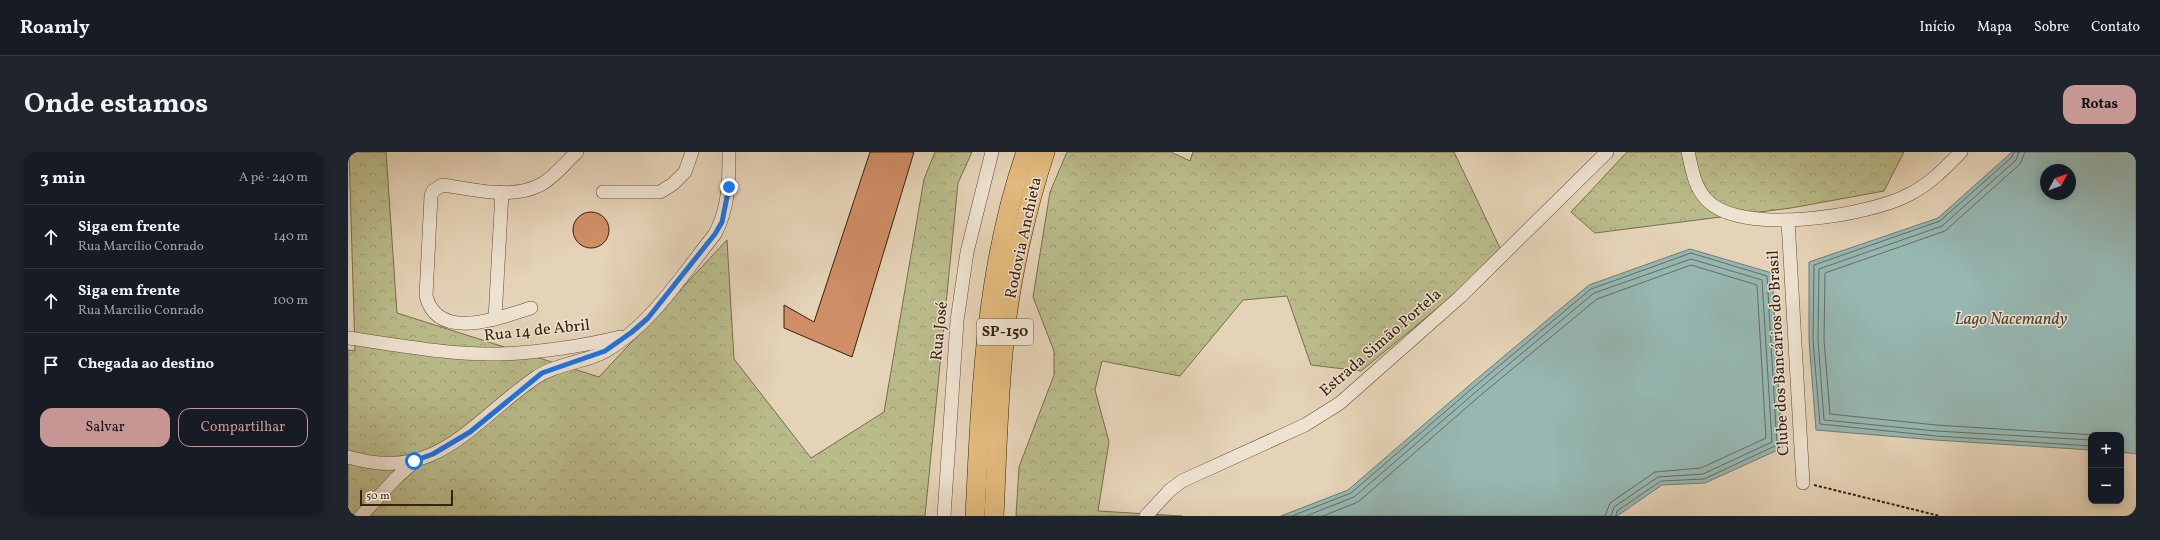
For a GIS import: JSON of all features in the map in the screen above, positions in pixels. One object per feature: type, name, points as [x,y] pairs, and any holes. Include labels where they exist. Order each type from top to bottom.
[{"type":"highway","name":"Rodovia Anchieta","points":[[975,516],[982,392],[989,316],[1009,208],[1026,152]]},
{"type":"highway","name":"Rodovia Anchieta","points":[[994,516],[1005,332],[1016,267],[1036,178],[1045,152]]},
{"type":"street","points":[[531,308],[473,324],[460,323],[439,316],[428,303],[426,296],[431,196],[437,188],[442,185],[502,192],[526,191],[541,184],[576,152]]},
{"type":"street","points":[[604,192],[660,192],[673,184],[685,172],[692,152]]},
{"type":"street","points":[[348,457],[379,463],[397,464],[414,461],[446,447],[470,432],[542,373],[605,351],[632,332],[648,318],[715,234],[722,222],[729,187],[729,152]]},
{"type":"street","name":"Rua José","points":[[944,516],[957,321],[967,252],[992,152]]},
{"type":"street","name":"Estrada Simão Portela","points":[[1146,516],[1182,481],[1305,425],[1340,403],[1460,297],[1607,152]]},
{"type":"street","points":[[1688,152],[1696,184],[1707,200],[1721,211],[1736,215],[1788,221],[1854,213],[1882,206],[1909,195],[1936,177],[1961,152]]},
{"type":"street","points":[[495,319],[502,192]]},
{"type":"street","name":"Clube dos Bancários do Brasil","points":[[1788,221],[1803,483]]},
{"type":"street","name":"Rua 14 de Abril","points":[[348,338],[440,350],[500,354],[604,341],[632,332]]},
{"type":"street","points":[[361,516],[414,461]]},
{"type":"path","points":[[1803,483],[1940,516]]},
{"type":"green space","points":[[349,152],[386,152],[397,313],[599,377],[727,240],[734,359],[811,458],[884,412],[924,179],[935,152],[972,152],[958,183],[925,516],[348,516],[348,350],[355,351]]},
{"type":"green space","points":[[1067,152],[1171,152],[1190,161],[1193,152],[1454,152],[1501,250],[1484,270],[1361,371],[1311,365],[1287,296],[1243,300],[1180,376],[1102,361],[1095,390],[1109,442],[1098,511],[1182,516],[1016,516],[1019,467],[1054,375],[1054,351],[1033,297],[1050,192]]},
{"type":"green space","points":[[1627,152],[1904,152],[1884,191],[1791,208],[1595,233],[1571,212]]},
{"type":"water","name":"Lago Nacemandy","points":[[2012,152],[2136,152],[2136,454],[2124,452],[2124,432],[2088,432],[2088,450],[1935,440],[1816,430],[1809,340],[1809,262],[1938,218]]},
{"type":"water","points":[[1690,249],[1772,273],[1782,448],[1705,483],[1662,485],[1617,516],[1281,516],[1348,490],[1589,285]]},
{"type":"building","points":[[870,152],[914,152],[852,357],[784,328],[784,305],[814,322]]},
{"type":"building","points":[[595,212],[604,217],[608,223],[608,237],[604,243],[595,248],[587,248],[578,243],[574,237],[573,226],[578,217],[584,213]]},
{"type":"route","points":[[414,461],[433,454],[470,432],[531,380],[542,373],[605,351],[640,326],[715,234],[722,222],[729,187]]}]
